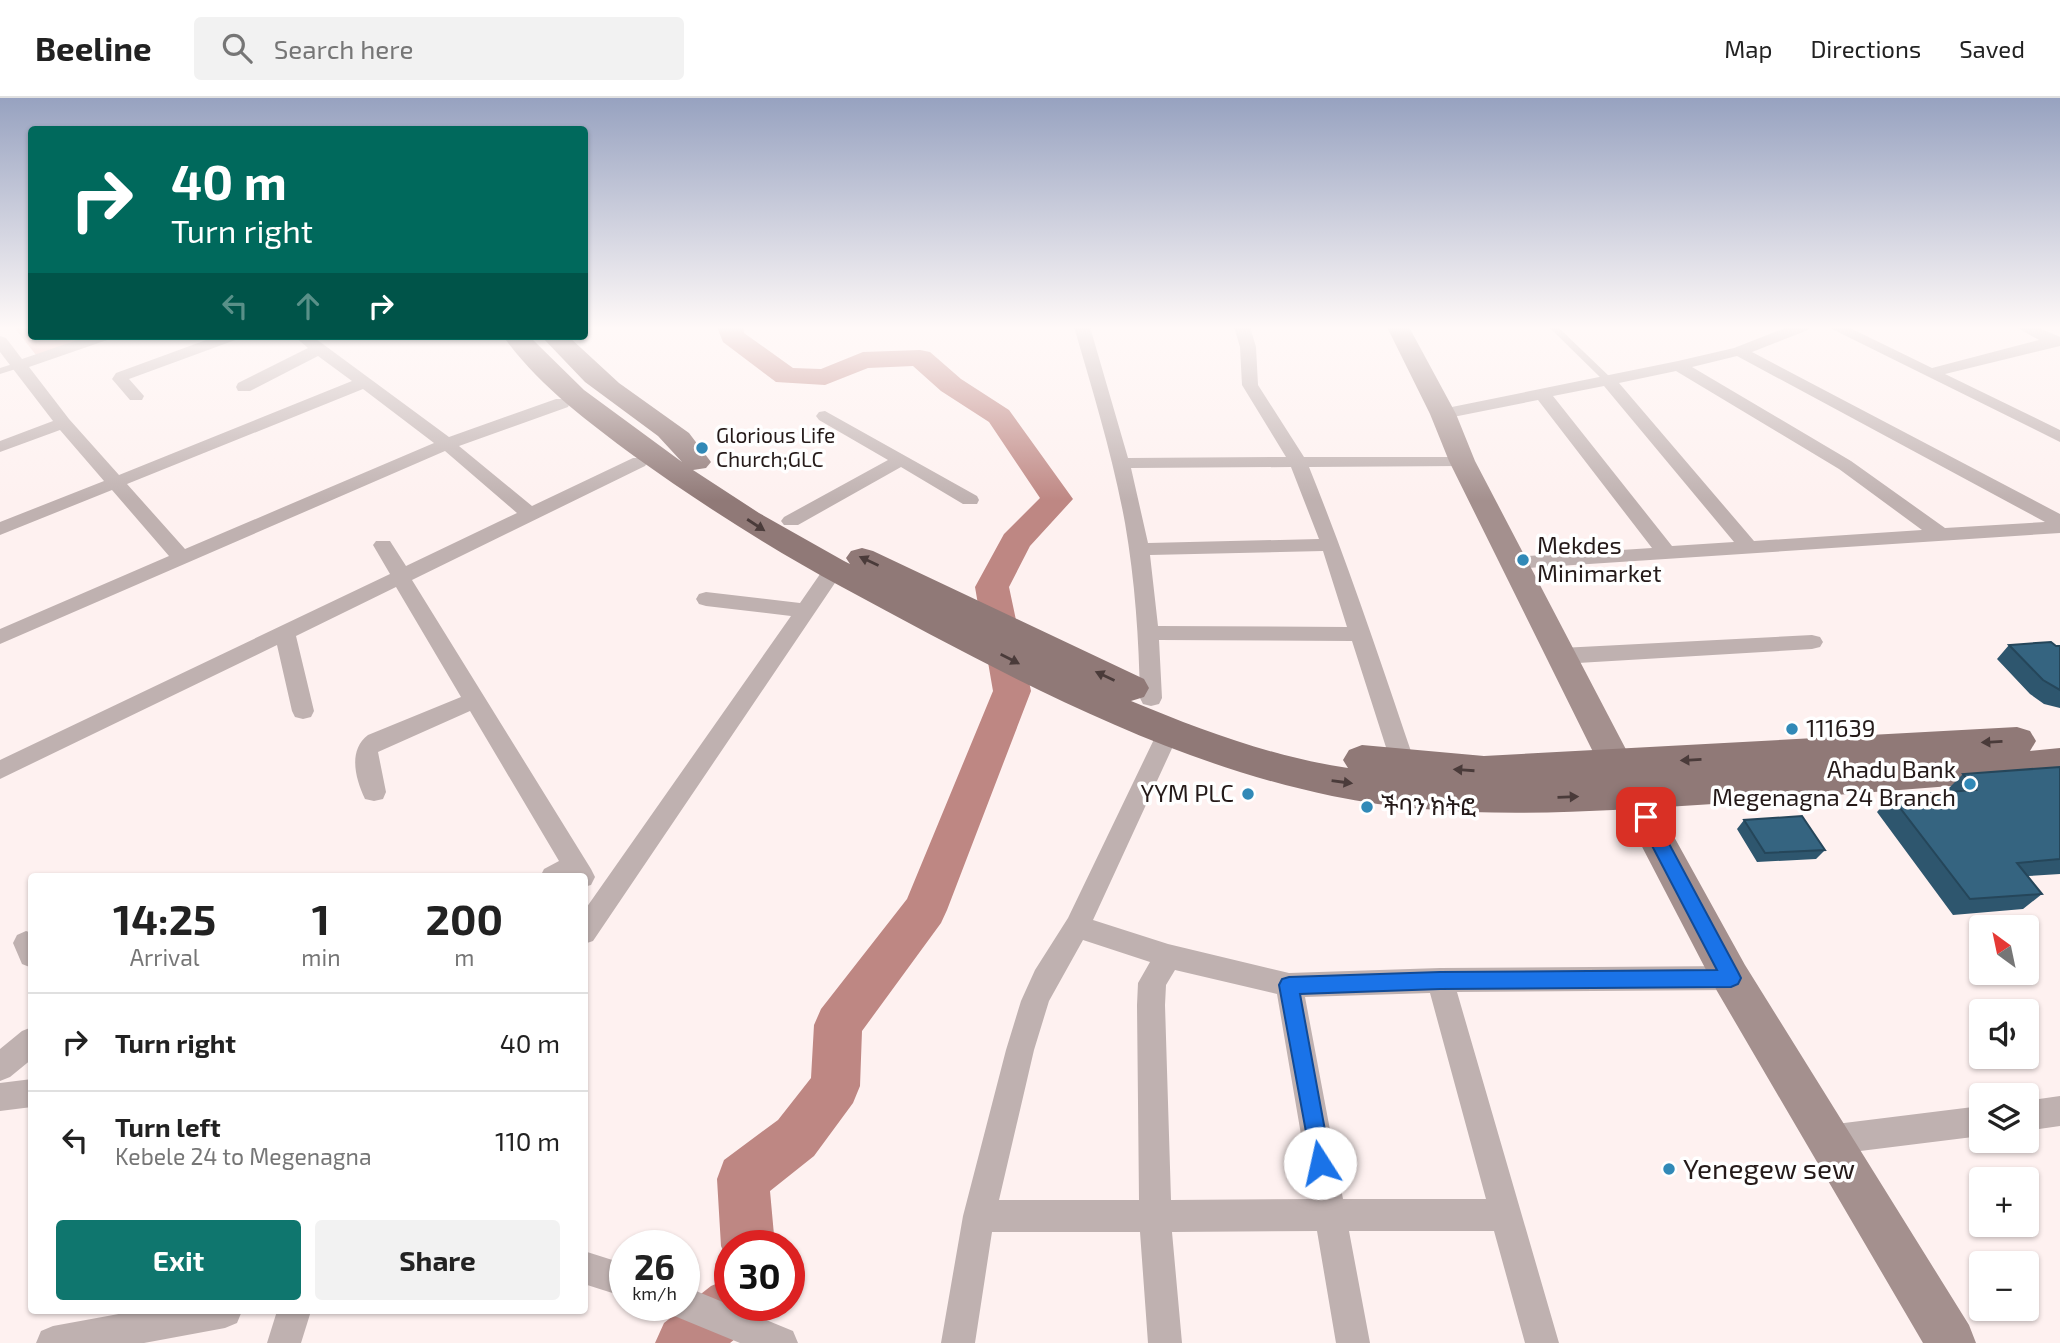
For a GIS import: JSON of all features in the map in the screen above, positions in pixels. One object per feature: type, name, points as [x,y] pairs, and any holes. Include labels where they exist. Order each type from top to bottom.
[{"type":"main road","points":[[543,385],[562,403],[639,462],[687,468],[791,521],[930,604],[1046,663],[1169,732],[1250,759],[1331,781],[1413,792],[1549,798],[1625,779],[2060,738]]},
{"type":"main road","points":[[587,385],[766,531],[834,569],[930,604]]},
{"type":"main road","points":[[1428,385],[1462,461],[1561,656],[1731,978],[1951,1343]]},
{"type":"main road","points":[[1046,663],[1283,745],[1339,757],[1404,766],[1625,779],[2060,763]]},
{"type":"street","points":[[34,385],[63,423],[182,558]]},
{"type":"street","points":[[126,385],[136,396]]},
{"type":"street","points":[[244,387],[248,385]]},
{"type":"street","points":[[0,529],[358,385]]},
{"type":"street","points":[[366,385],[447,444],[529,514]]},
{"type":"street","points":[[1099,385],[1121,463],[1139,549],[1149,633],[1151,698]]},
{"type":"street","points":[[1250,385],[1298,462],[1331,545],[1404,766]]},
{"type":"street","points":[[1443,414],[1582,385]]},
{"type":"street","points":[[1612,385],[1748,547]]},
{"type":"street","points":[[1710,385],[1845,465],[1943,536]]},
{"type":"street","points":[[1802,385],[2060,524]]},
{"type":"street","points":[[1955,385],[2060,437]]},
{"type":"street","points":[[1542,393],[1665,552]]},
{"type":"street","points":[[0,637],[447,444],[562,403]]},
{"type":"street","points":[[825,416],[970,500]]},
{"type":"street","points":[[0,447],[63,423]]},
{"type":"street","points":[[791,521],[901,460]]},
{"type":"street","points":[[1121,463],[1462,461]]},
{"type":"street","points":[[0,770],[639,462]]},
{"type":"street","points":[[1514,564],[1665,552],[1943,536],[2060,524]]},
{"type":"street","points":[[383,545],[573,873]]},
{"type":"street","points":[[1139,549],[1331,545]]},
{"type":"street","points":[[588,927],[834,569]]},
{"type":"street","points":[[706,599],[805,611]]},
{"type":"street","points":[[285,632],[303,710]]},
{"type":"street","points":[[1149,633],[1361,634]]},
{"type":"street","points":[[1561,656],[1812,642]]},
{"type":"street","points":[[374,792],[366,758],[367,748],[376,741],[475,700]]},
{"type":"street","points":[[958,1343],[979,1216],[1020,1050],[1035,1001],[1077,926],[1169,732]]},
{"type":"street","points":[[588,891],[602,907]]},
{"type":"street","points":[[1077,926],[1168,956],[1289,985],[1440,980],[1731,978]]},
{"type":"street","points":[[1165,1343],[1155,1214],[1151,1005],[1152,983],[1168,956]]},
{"type":"street","points":[[1440,980],[1542,1343]]},
{"type":"street","points":[[1289,985],[1353,1343]]},
{"type":"street","points":[[0,1067],[28,1043]]},
{"type":"street","points":[[0,1097],[28,1094]]},
{"type":"street","points":[[1828,1140],[1969,1122]]},
{"type":"street","points":[[979,1216],[1329,1213],[1506,1215]]},
{"type":"street","points":[[588,1268],[609,1276]]},
{"type":"street","points":[[700,1310],[781,1343]]},
{"type":"street","points":[[53,1343],[209,1314]]},
{"type":"street","points":[[284,1343],[293,1314]]},
{"type":"building","points":[[2051,642],[2060,646],[2060,690],[2043,680],[2009,645]]},
{"type":"building","points":[[2060,767],[2060,859],[2017,863],[2042,894],[1970,899],[1891,796],[1976,790],[1963,774]]},
{"type":"building","points":[[1802,816],[1825,850],[1765,853],[1744,820]]},
{"type":"waterway","points":[[747,1230],[743,1179],[796,1138],[835,1086],[838,1025],[925,910],[1012,691],[992,587],[1016,541],[1057,499],[999,416],[951,385]]},
{"type":"waterway","points":[[684,1343],[714,1319]]},
{"type":"place","name":"Glorious Life Church;GLC","points":[[702,448]]},
{"type":"place","name":"Mekdes Minimarket","points":[[1523,560]]},
{"type":"place","name":"111639","points":[[1792,729]]},
{"type":"place","name":"Ahadu Bank Megenagna 24 Branch","points":[[1970,784]]},
{"type":"place","name":"YYM PLC","points":[[1248,794]]},
{"type":"place","name":"ችባን ክትፎ","points":[[1367,807]]},
{"type":"place","name":"Yenegew sew","points":[[1669,1169]]},
{"type":"route","points":[[1320,1163],[1289,985],[1440,980],[1731,978],[1646,817]]}]
